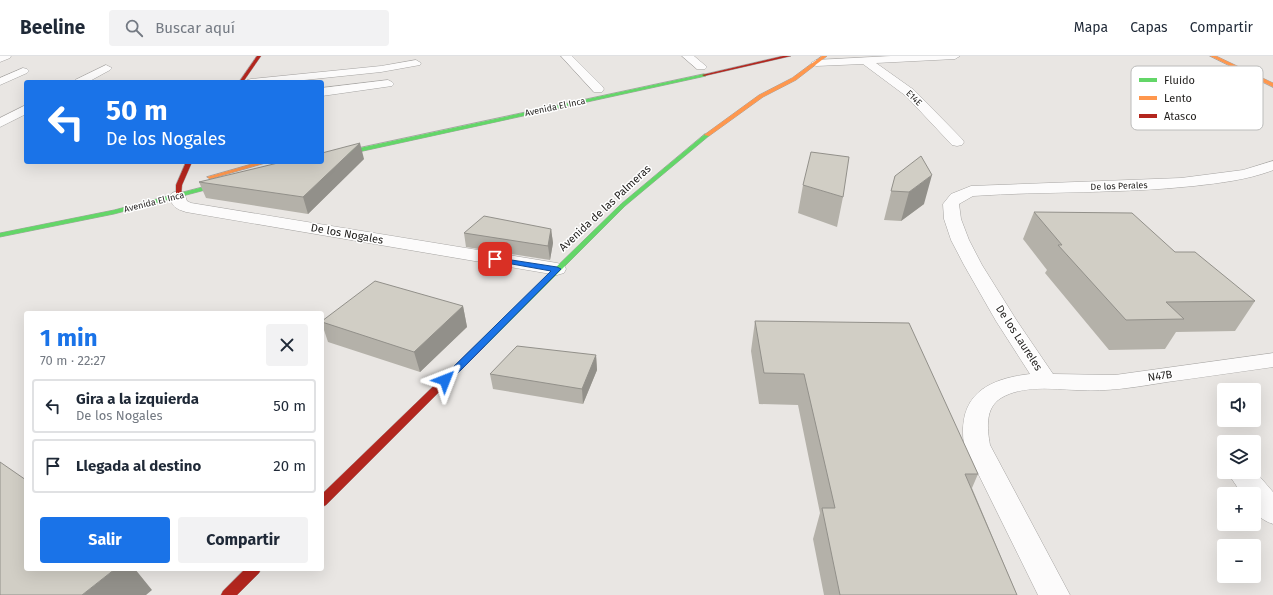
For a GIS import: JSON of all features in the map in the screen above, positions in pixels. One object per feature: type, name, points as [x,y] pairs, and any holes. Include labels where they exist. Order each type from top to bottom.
[{"type":"main road","points":[[242,80],[259,56]]},
{"type":"main road","name":"Avenida El Inca","points":[[372,138],[754,56]]},
{"type":"main road","points":[[1212,56],[1233,66]]},
{"type":"main road","name":"Avenida de las Palmeras","points":[[324,500],[623,205],[697,142],[762,96],[794,79],[821,59]]},
{"type":"main road","name":"Avenida El Inca","points":[[324,158],[738,66],[793,61]]},
{"type":"main road","points":[[738,66],[766,70]]},
{"type":"main road","name":"Avenida de las Palmeras","points":[[762,96],[777,76]]},
{"type":"main road","points":[[1263,80],[1273,85]]},
{"type":"main road","points":[[176,189],[188,164]]},
{"type":"main road","name":"Avenida El Inca","points":[[0,235],[114,212],[197,180],[258,164]]},
{"type":"main road","name":"Avenida El Inca","points":[[176,189],[239,180]]},
{"type":"main road","points":[[228,595],[252,571]]},
{"type":"street","points":[[0,59],[6,56]]},
{"type":"street","points":[[566,56],[598,89]]},
{"type":"street","points":[[687,56],[700,67]]},
{"type":"street","points":[[834,56],[861,61]]},
{"type":"street","points":[[821,59],[861,61],[955,56]]},
{"type":"street","name":"E14E","points":[[861,61],[910,93],[957,142]]},
{"type":"street","points":[[271,80],[373,70],[416,63]]},
{"type":"street","points":[[83,80],[106,68]]},
{"type":"street","points":[[0,82],[23,71]]},
{"type":"street","points":[[324,92],[388,84]]},
{"type":"street","points":[[0,123],[24,110]]},
{"type":"street","name":"De los Perales","points":[[963,194],[971,191],[987,190],[1174,183],[1270,170]]},
{"type":"street","name":"De los Nogales","points":[[176,189],[179,203],[186,207],[557,269]]},
{"type":"street","name":"De los Laureles","points":[[963,194],[953,201],[951,206],[959,238],[979,277],[1047,382],[1014,384],[992,394],[984,401],[978,411],[974,427],[978,445],[1054,595]]},
{"type":"street","name":"N47B","points":[[1047,382],[1108,383],[1273,360]]},
{"type":"street","points":[[1246,479],[1273,512]]},
{"type":"building","points":[[360,143],[303,197],[199,182],[274,164],[324,164],[324,152]]},
{"type":"building","points":[[811,152],[849,157],[843,197],[803,185]]},
{"type":"building","points":[[921,156],[932,175],[909,192],[891,191],[895,176]]},
{"type":"building","points":[[1034,212],[1132,213],[1175,252],[1195,252],[1255,301],[1166,302],[1184,319],[1126,320],[1058,245],[1062,245]]},
{"type":"building","points":[[484,216],[551,229],[548,246],[464,233]]},
{"type":"building","points":[[375,281],[463,306],[414,352],[324,323],[324,319]]},
{"type":"building","points":[[755,321],[909,323],[978,474],[965,474],[1017,595],[840,595],[822,508],[835,508],[804,374],[764,373]]},
{"type":"building","points":[[517,346],[596,355],[582,389],[490,374]]},
{"type":"building","points":[[0,462],[24,479],[24,571],[112,571],[82,595],[0,595]]},
{"type":"traffic: fast","points":[[324,158],[704,75]]},
{"type":"traffic: fast","points":[[480,346],[623,205],[707,135]]},
{"type":"traffic: fast","points":[[0,235],[114,212],[230,182]]},
{"type":"traffic: slow","points":[[707,135],[761,96],[794,79],[825,56]]},
{"type":"traffic: slow","points":[[1212,56],[1233,66]]},
{"type":"traffic: slow","points":[[1263,80],[1273,85]]},
{"type":"traffic: slow","points":[[210,177],[259,164]]},
{"type":"traffic: jam","points":[[242,80],[259,56]]},
{"type":"traffic: jam","points":[[704,75],[789,56]]},
{"type":"traffic: jam","points":[[178,196],[179,185],[188,164]]},
{"type":"traffic: jam","points":[[324,500],[480,346]]},
{"type":"traffic: jam","points":[[228,595],[252,571]]},
{"type":"route","points":[[445,380],[557,269],[495,259]]}]
